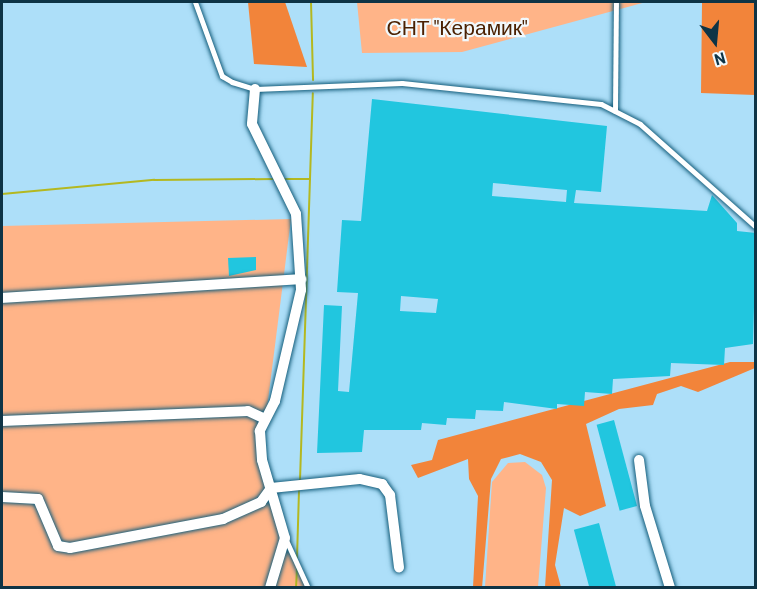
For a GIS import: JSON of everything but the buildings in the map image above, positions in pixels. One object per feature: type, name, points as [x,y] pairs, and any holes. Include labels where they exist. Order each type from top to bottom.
[{"type":"street","points":[[255,89],[252,124],[296,214],[301,279],[275,401],[265,419],[262,460],[285,538],[270,588]]},
{"type":"street","points":[[2,298],[301,279]]},
{"type":"street","points":[[2,421],[248,411],[265,419]]},
{"type":"street","points":[[639,460],[645,506],[670,588]]},
{"type":"street","points":[[2,496],[38,499],[58,546],[70,548],[223,519],[261,502],[272,488],[360,479],[382,484],[390,495],[399,567]]},
{"type":"lane","points":[[195,2],[222,76],[255,89],[402,83],[566,96],[615,111],[700,172],[756,227]]},
{"type":"lane","points":[[615,111],[616,2]]},
{"type":"lane","points":[[285,538],[308,588]]},
{"type":"green space","name":"СНТ \"Керамик\"","points":[[357,2],[646,2],[462,52],[362,53]]},
{"type":"green space","points":[[291,219],[261,456],[306,587],[2,587],[2,226]]},
{"type":"green space","points":[[525,462],[542,475],[546,488],[538,587],[485,587],[492,482],[508,463]]},
{"type":"shaded area","points":[[248,2],[285,2],[307,67],[254,64]]},
{"type":"shaded area","points":[[682,2],[755,2],[755,95],[701,93],[702,3]]},
{"type":"shaded area","points":[[730,362],[755,362],[755,368],[698,392],[681,386],[657,394],[653,405],[619,409],[586,424],[606,506],[580,516],[564,508],[555,565],[561,587],[545,587],[552,480],[541,462],[520,454],[501,459],[491,479],[482,588],[473,587],[478,496],[469,479],[468,459],[418,478],[411,465],[432,460],[438,440]]},
{"type":"waterway","points":[[311,2],[313,80]]},
{"type":"waterway","points":[[300,480],[313,93]]},
{"type":"waterway","points":[[2,194],[154,180],[274,179]]},
{"type":"waterway","points":[[283,179],[310,179]]},
{"type":"waterway","points":[[297,558],[299,489]]},
{"type":"waterway","points":[[296,588],[297,567]]}]
